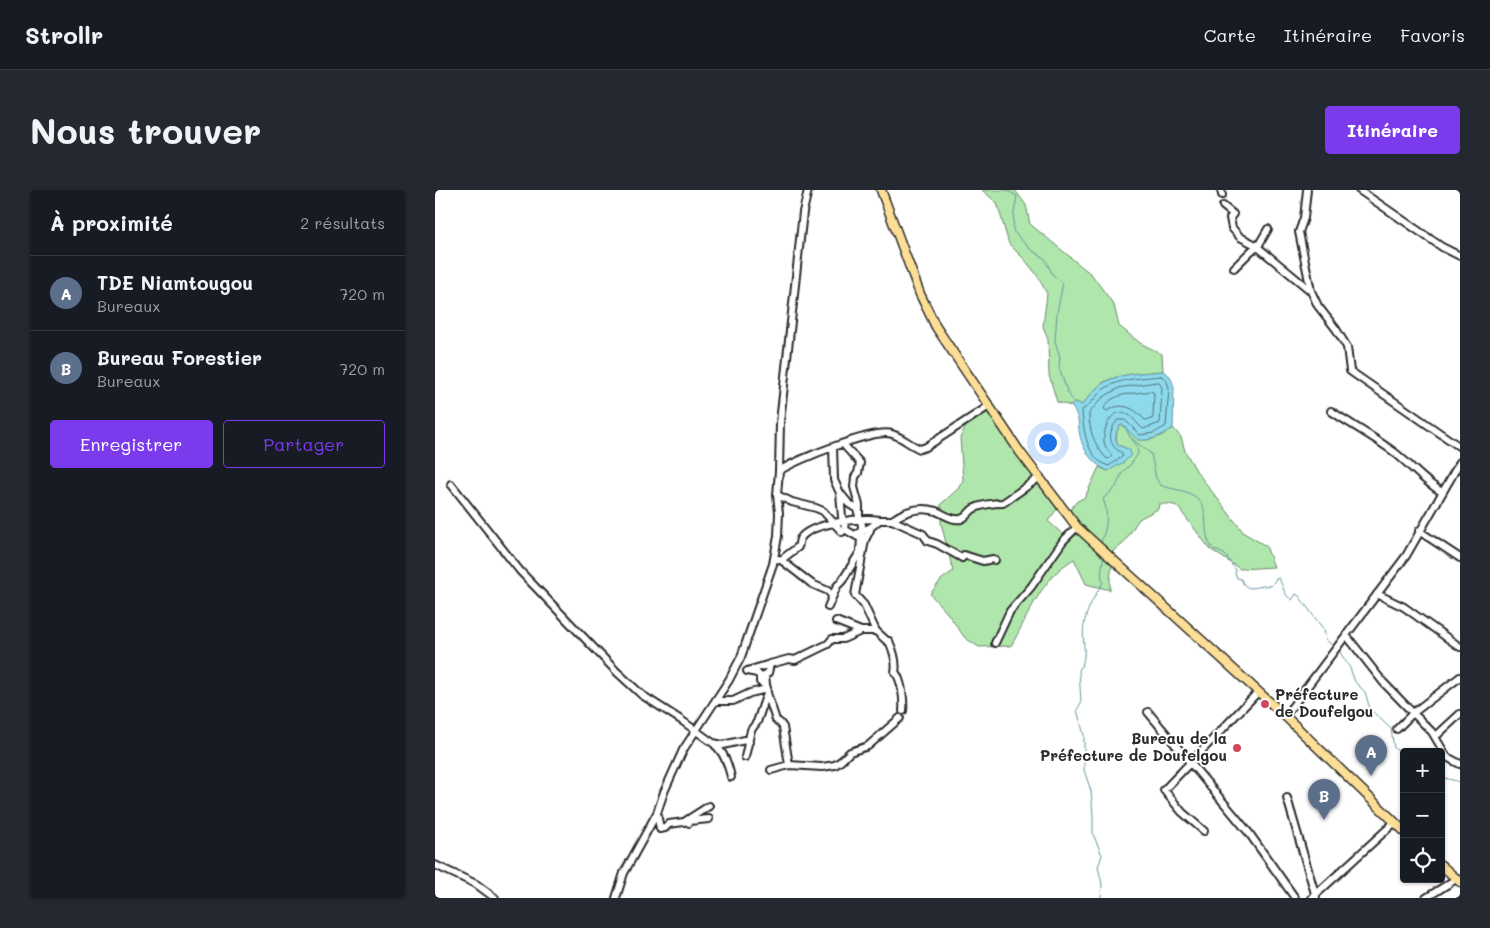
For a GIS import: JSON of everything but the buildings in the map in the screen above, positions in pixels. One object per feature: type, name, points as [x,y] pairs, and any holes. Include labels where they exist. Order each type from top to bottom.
[{"type":"main road","points":[[881,190],[920,294],[932,319],[989,406],[1077,527],[1285,716],[1400,826]]},
{"type":"main road","points":[[1445,869],[1458,880]]},
{"type":"street","points":[[616,898],[624,872],[657,814],[683,750],[741,657],[774,558],[778,536],[779,513],[777,494],[781,413],[803,212],[808,190]]},
{"type":"street","points":[[1307,190],[1305,218],[1299,232],[1311,291],[1318,306],[1347,347],[1350,371],[1460,447]]},
{"type":"street","points":[[1359,190],[1442,247],[1460,256]]},
{"type":"street","points":[[1223,206],[1233,214],[1231,218],[1232,228],[1240,237],[1254,244],[1311,291]]},
{"type":"street","points":[[1234,268],[1251,250],[1257,248],[1268,228]]},
{"type":"street","points":[[779,471],[789,464],[833,447],[881,433],[892,434],[920,449],[989,406]]},
{"type":"street","points":[[1331,411],[1381,442],[1429,484],[1442,492]]},
{"type":"street","points":[[828,607],[832,596],[860,552],[861,517],[855,477],[860,463],[843,444]]},
{"type":"street","points":[[833,447],[835,480],[839,493],[842,519],[846,530],[859,535],[869,530],[879,520]]},
{"type":"street","points":[[1285,716],[1406,556],[1460,462]]},
{"type":"street","points":[[892,520],[907,510],[918,509],[936,511],[949,518],[962,518],[967,516],[971,510],[1003,503],[1039,477]]},
{"type":"street","points":[[451,484],[520,571],[617,672],[642,695],[696,730],[719,748],[727,761],[731,776]]},
{"type":"street","points":[[839,493],[861,517]]},
{"type":"street","points":[[777,494],[792,502],[816,508],[842,519]]},
{"type":"street","points":[[823,512],[842,532]]},
{"type":"street","points":[[781,560],[798,547],[800,540],[805,534],[828,523],[861,517],[892,520],[923,534],[929,541],[961,558],[964,555],[983,561],[993,558],[995,560]]},
{"type":"street","points":[[995,642],[1010,611],[1031,587],[1063,541],[1077,527]]},
{"type":"street","points":[[869,530],[865,540],[855,596],[864,605],[876,631],[889,641],[893,648],[896,665],[895,672],[902,691],[903,711]]},
{"type":"street","points":[[1419,531],[1460,558]]},
{"type":"street","points":[[774,558],[781,560],[811,584],[828,591],[832,596]]},
{"type":"street","points":[[1377,594],[1404,607],[1460,647]]},
{"type":"street","points":[[837,621],[861,632]]},
{"type":"street","points":[[789,765],[783,727],[776,720],[765,685],[760,682],[760,676],[757,672],[747,671],[789,659],[795,660],[828,644],[832,639],[843,639],[861,632],[876,631]]},
{"type":"street","points":[[1346,635],[1383,682],[1435,737],[1447,756],[1460,764]]},
{"type":"street","points":[[745,758],[751,730],[757,722],[767,691],[765,675],[770,664]]},
{"type":"street","points":[[1397,730],[1413,713],[1460,677]]},
{"type":"street","points":[[715,701],[733,701],[750,693],[767,691]]},
{"type":"street","points":[[1204,831],[1182,812],[1164,790],[1258,692]]},
{"type":"street","points":[[1148,712],[1249,833],[1295,898]]},
{"type":"street","points":[[1435,737],[1460,714]]},
{"type":"street","points":[[771,770],[789,765],[822,767],[835,765],[850,752],[868,746],[900,718]]},
{"type":"street","points":[[713,743],[723,745],[745,740],[749,742]]},
{"type":"street","points":[[1287,798],[1315,897],[1395,822]]},
{"type":"street","points":[[684,822],[709,806]]},
{"type":"street","points":[[657,814],[660,829],[665,828],[669,824],[684,822],[688,824],[689,821],[709,819]]},
{"type":"street","points":[[435,865],[476,884],[495,898]]},
{"type":"street","points":[[1426,898],[1458,880]]},
{"type":"green space","points":[[982,190],[1015,190],[1026,205],[1030,224],[1092,275],[1114,305],[1119,326],[1140,343],[1162,354],[1163,371],[1133,374],[1111,379],[1098,387],[1082,405],[1076,402],[1071,406],[1057,402],[1049,375],[1048,340],[1043,326],[1047,294],[1037,275],[1009,244],[997,203]]},
{"type":"green space","points":[[987,412],[1057,509],[1048,521],[1068,539],[1080,533],[1112,566],[1110,590],[1086,584],[1074,559],[1063,567],[1044,587],[1011,646],[979,647],[965,638],[948,614],[930,594],[942,579],[953,571],[941,523],[941,504],[958,489],[963,480],[960,438],[966,426]]},
{"type":"green space","points":[[1121,423],[1133,435],[1143,440],[1159,437],[1173,428],[1181,437],[1185,451],[1197,472],[1244,533],[1266,546],[1274,567],[1240,569],[1210,549],[1177,506],[1170,504],[1159,504],[1158,509],[1139,519],[1123,544],[1109,554],[1068,513],[1076,502],[1085,497],[1099,467],[1108,471],[1130,450],[1118,445],[1117,442],[1117,431]]},
{"type":"water","points":[[1163,371],[1170,376],[1174,387],[1173,428],[1156,437],[1138,440],[1121,424],[1116,434],[1116,440],[1118,445],[1130,450],[1131,455],[1124,462],[1108,471],[1094,461],[1086,452],[1080,436],[1077,418],[1071,406],[1076,402],[1082,405],[1098,387],[1111,379],[1133,374]]},
{"type":"waterway","points":[[1006,190],[1017,196],[1013,231],[1029,248],[1045,259],[1053,275],[1063,283],[1057,313],[1055,341],[1060,357],[1059,367],[1067,391],[1075,404]]},
{"type":"waterway","points":[[1124,425],[1130,437],[1151,454],[1156,478],[1160,485],[1193,495],[1201,503],[1204,508],[1208,540],[1214,549],[1224,554],[1236,570],[1237,578],[1241,579],[1243,584],[1249,588],[1271,586],[1279,578],[1286,595],[1292,600],[1296,594],[1299,596],[1324,630],[1326,640],[1334,647]]},
{"type":"waterway","points":[[1100,544],[1106,522],[1106,510],[1103,499],[1116,487],[1122,473],[1138,454],[1137,446],[1132,439]]},
{"type":"waterway","points":[[1101,898],[1102,884],[1098,867],[1102,855],[1093,834],[1091,791],[1084,770],[1084,735],[1077,710],[1081,703],[1079,670],[1084,659],[1083,637],[1085,619],[1094,597],[1103,582],[1101,575],[1103,555]]},
{"type":"waterway","points":[[1339,651],[1350,668],[1355,682],[1365,692],[1370,709],[1391,729],[1394,748],[1400,752]]},
{"type":"waterway","points":[[1445,778],[1460,782]]},
{"type":"place","name":"Préfecture de Doufelgou","points":[[1265,704]]},
{"type":"place","name":"Bureau de la Préfecture de Doufelgou","points":[[1237,748]]},
{"type":"place","name":"TDE Niamtougou","points":[[1371,776]]},
{"type":"place","name":"Bureau Forestier","points":[[1324,820]]}]
